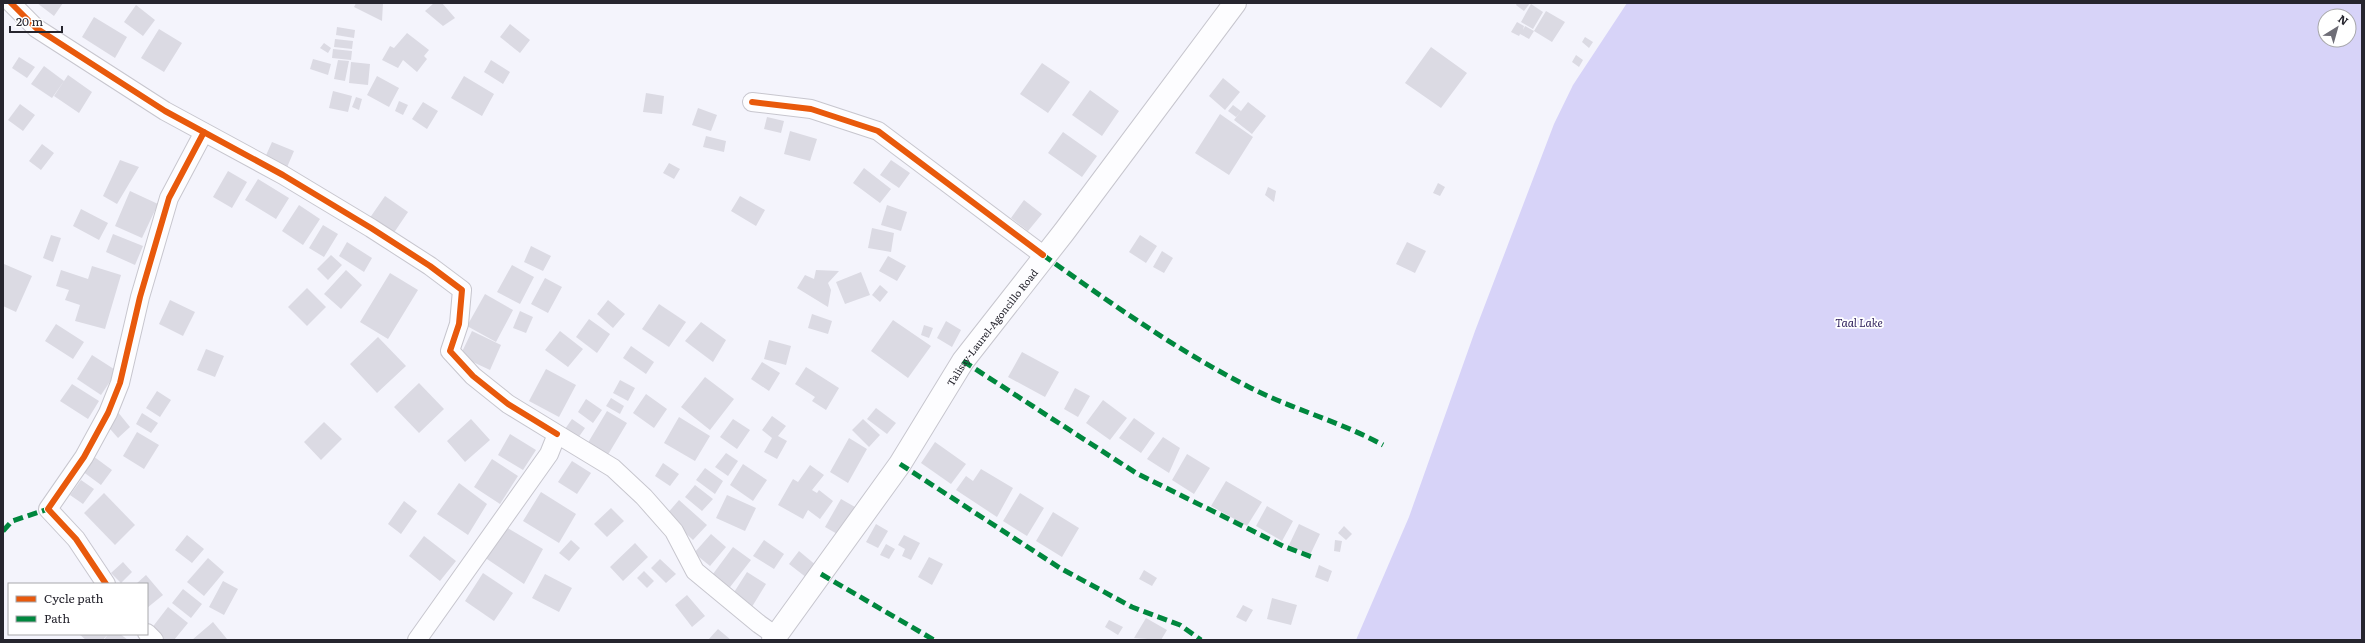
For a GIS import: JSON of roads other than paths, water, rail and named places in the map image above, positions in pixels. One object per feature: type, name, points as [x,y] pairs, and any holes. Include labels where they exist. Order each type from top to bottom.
[{"type":"main road","name":"Talisay-Laurel-Agoncillo Road","points":[[774,638],[900,464],[963,361],[1235,3]]},
{"type":"street","points":[[12,3],[36,28],[164,110],[277,172],[371,228],[430,266],[462,290],[459,324],[450,351],[473,376],[508,404],[613,468],[644,497],[674,531],[695,571],[774,638]]},
{"type":"street","points":[[752,102],[811,109],[878,131],[1043,255]]},
{"type":"street","points":[[105,583],[76,539],[48,509],[84,457],[108,413],[120,383],[142,291],[170,198],[204,132]]},
{"type":"street","points":[[417,640],[549,454],[557,434]]},
{"type":"water","name":"Taal Lake","points":[[1627,3],[2362,3],[2362,640],[1356,640],[1409,517],[1475,331],[1554,124],[1573,85]]}]
